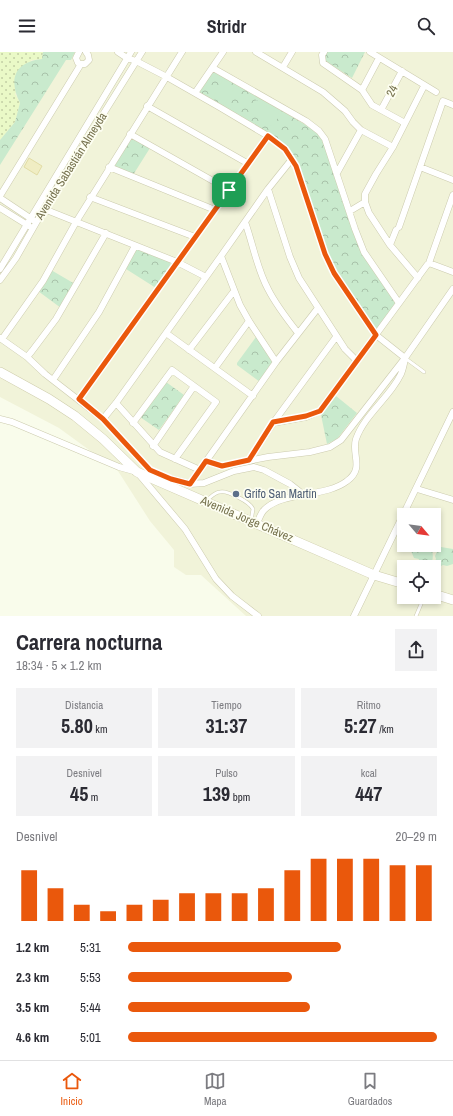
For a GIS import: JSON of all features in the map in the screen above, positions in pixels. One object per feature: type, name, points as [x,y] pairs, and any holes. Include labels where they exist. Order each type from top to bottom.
[{"type":"main road","name":"Avenida Jorge Chávez","points":[[0,372],[50,399],[75,416],[103,439],[136,472],[374,574],[397,582]]},
{"type":"main road","points":[[441,596],[453,600]]},
{"type":"street","points":[[79,52],[76,58],[78,63],[81,64]]},
{"type":"street","points":[[32,223],[0,197],[81,64],[85,64],[89,60],[86,52]]},
{"type":"street","points":[[118,52],[195,93],[268,136],[285,149],[296,166],[325,254],[334,273],[376,335],[405,358]]},
{"type":"street","name":"Avenida Sabastián Almeyda","points":[[0,280],[16,258],[32,223],[131,52]]},
{"type":"street","name":"Avenida Sabastián Almeyda","points":[[0,268],[32,223],[44,209],[142,52]]},
{"type":"street","points":[[182,52],[165,76],[90,197],[42,281],[1,338],[27,357],[53,380],[103,419],[150,470],[171,479],[190,484],[204,483],[234,470],[254,467],[264,470],[290,484],[304,495]]},
{"type":"street","points":[[195,93],[223,52]]},
{"type":"street","points":[[257,52],[334,100],[361,130],[393,147]]},
{"type":"street","points":[[283,68],[292,52]]},
{"type":"street","points":[[324,52],[322,55],[323,63],[362,90],[372,105],[405,123]]},
{"type":"street","points":[[370,52],[436,92]]},
{"type":"street","points":[[362,90],[379,58]]},
{"type":"street","points":[[213,68],[306,121],[320,131],[325,139],[364,252],[399,303]]},
{"type":"street","name":"24","points":[[381,110],[402,72]]},
{"type":"street","points":[[418,278],[390,244],[369,213],[365,202],[365,194],[393,147],[424,86]]},
{"type":"street","points":[[390,244],[398,228],[442,101],[453,105]]},
{"type":"street","points":[[147,106],[247,163]]},
{"type":"street","points":[[337,173],[361,130]]},
{"type":"street","points":[[130,134],[229,190]]},
{"type":"street","points":[[79,399],[247,163],[268,136]]},
{"type":"street","points":[[103,419],[222,256],[268,189],[292,159]]},
{"type":"street","points":[[420,167],[453,180]]},
{"type":"street","points":[[109,168],[215,210]]},
{"type":"street","points":[[268,189],[290,257],[299,278],[345,350],[357,361]]},
{"type":"street","points":[[273,422],[286,421],[320,411],[428,264],[453,195]]},
{"type":"street","points":[[90,197],[195,237]]},
{"type":"street","points":[[350,211],[365,202]]},
{"type":"street","points":[[0,208],[32,223]]},
{"type":"street","points":[[44,209],[177,262],[206,276]]},
{"type":"street","points":[[245,222],[251,238],[256,260],[267,289],[298,333]]},
{"type":"street","points":[[27,357],[56,319],[106,233]]},
{"type":"street","points":[[53,380],[99,312],[135,246]]},
{"type":"street","points":[[222,256],[234,291],[249,321],[276,362]]},
{"type":"street","points":[[428,264],[453,272]]},
{"type":"street","points":[[206,461],[222,466],[249,460],[310,452],[330,447],[341,440],[405,358],[453,289]]},
{"type":"street","points":[[189,350],[234,291]]},
{"type":"street","points":[[190,484],[276,362],[318,308]]},
{"type":"street","points":[[215,368],[249,321]]},
{"type":"street","points":[[166,333],[253,396]]},
{"type":"street","points":[[249,460],[273,422],[336,337]]},
{"type":"street","points":[[254,522],[264,510],[276,501],[335,487],[346,482],[351,477],[356,469],[356,440],[366,420],[401,375],[405,358]]},
{"type":"street","points":[[133,423],[172,370],[216,402],[175,459]]},
{"type":"street","points":[[153,446],[194,386]]},
{"type":"street","points":[[116,403],[160,452],[200,470]]},
{"type":"street","points":[[282,411],[286,421]]},
{"type":"street","points":[[354,616],[453,412]]},
{"type":"street","points":[[0,419],[12,422],[136,472],[185,529],[216,579],[232,596],[258,616]]},
{"type":"street","points":[[417,488],[453,500]]},
{"type":"lane","points":[[405,358],[424,372]]},
{"type":"lane","points":[[205,501],[215,494],[226,492],[248,502],[252,506],[254,522]]},
{"type":"lane","points":[[416,616],[421,604]]},
{"type":"shaded area","points":[[0,52],[453,52],[453,616],[246,616],[201,575],[186,575],[174,567],[174,550],[150,521],[118,471],[59,428],[0,397]]},
{"type":"sand","points":[[0,52],[43,52],[42,59],[31,60],[15,94],[20,103],[15,122],[0,140]]},
{"type":"green space","points":[[43,52],[75,52],[71,60],[66,60],[0,165],[0,140],[15,122],[20,103],[16,94],[16,73],[25,64],[42,59]]},
{"type":"green space","points":[[327,52],[365,52],[352,78],[324,60],[323,58]]},
{"type":"green space","points":[[211,72],[219,73],[309,127],[318,134],[325,144],[360,247],[396,303],[378,328],[373,326],[333,265],[320,233],[299,165],[292,153],[282,143],[273,137],[199,93]]},
{"type":"green space","points":[[223,80],[235,87],[225,104],[213,97]]},
{"type":"green space","points":[[256,100],[280,114],[273,127],[249,112]]},
{"type":"green space","points":[[132,138],[150,148],[133,175],[114,166],[114,162]]},
{"type":"green space","points":[[136,250],[170,262],[171,266],[156,288],[126,269]]},
{"type":"green space","points":[[51,270],[75,284],[61,308],[38,291]]},
{"type":"green space","points":[[256,337],[273,362],[260,382],[237,365]]},
{"type":"green space","points":[[166,382],[184,395],[159,430],[140,417]]},
{"type":"green space","points":[[336,396],[357,413],[337,439],[327,444],[321,415]]},
{"type":"green space","points":[[441,547],[453,549],[453,564],[441,566],[441,560],[436,560],[437,552],[441,552]]},
{"type":"green space","points":[[411,552],[432,552],[432,560],[419,560],[414,558]]},
{"type":"building","points":[[29,158],[42,166],[37,175],[24,167]]},
{"type":"place","name":"Grifo San Martín","points":[[236,494]]},
{"type":"route","points":[[268,136],[279,143],[285,149],[296,166],[325,254],[334,273],[376,335],[320,411],[286,421],[273,422],[249,460],[222,466],[206,461],[190,484],[171,479],[150,470],[103,419],[79,399],[229,190],[247,163],[268,136]]}]
